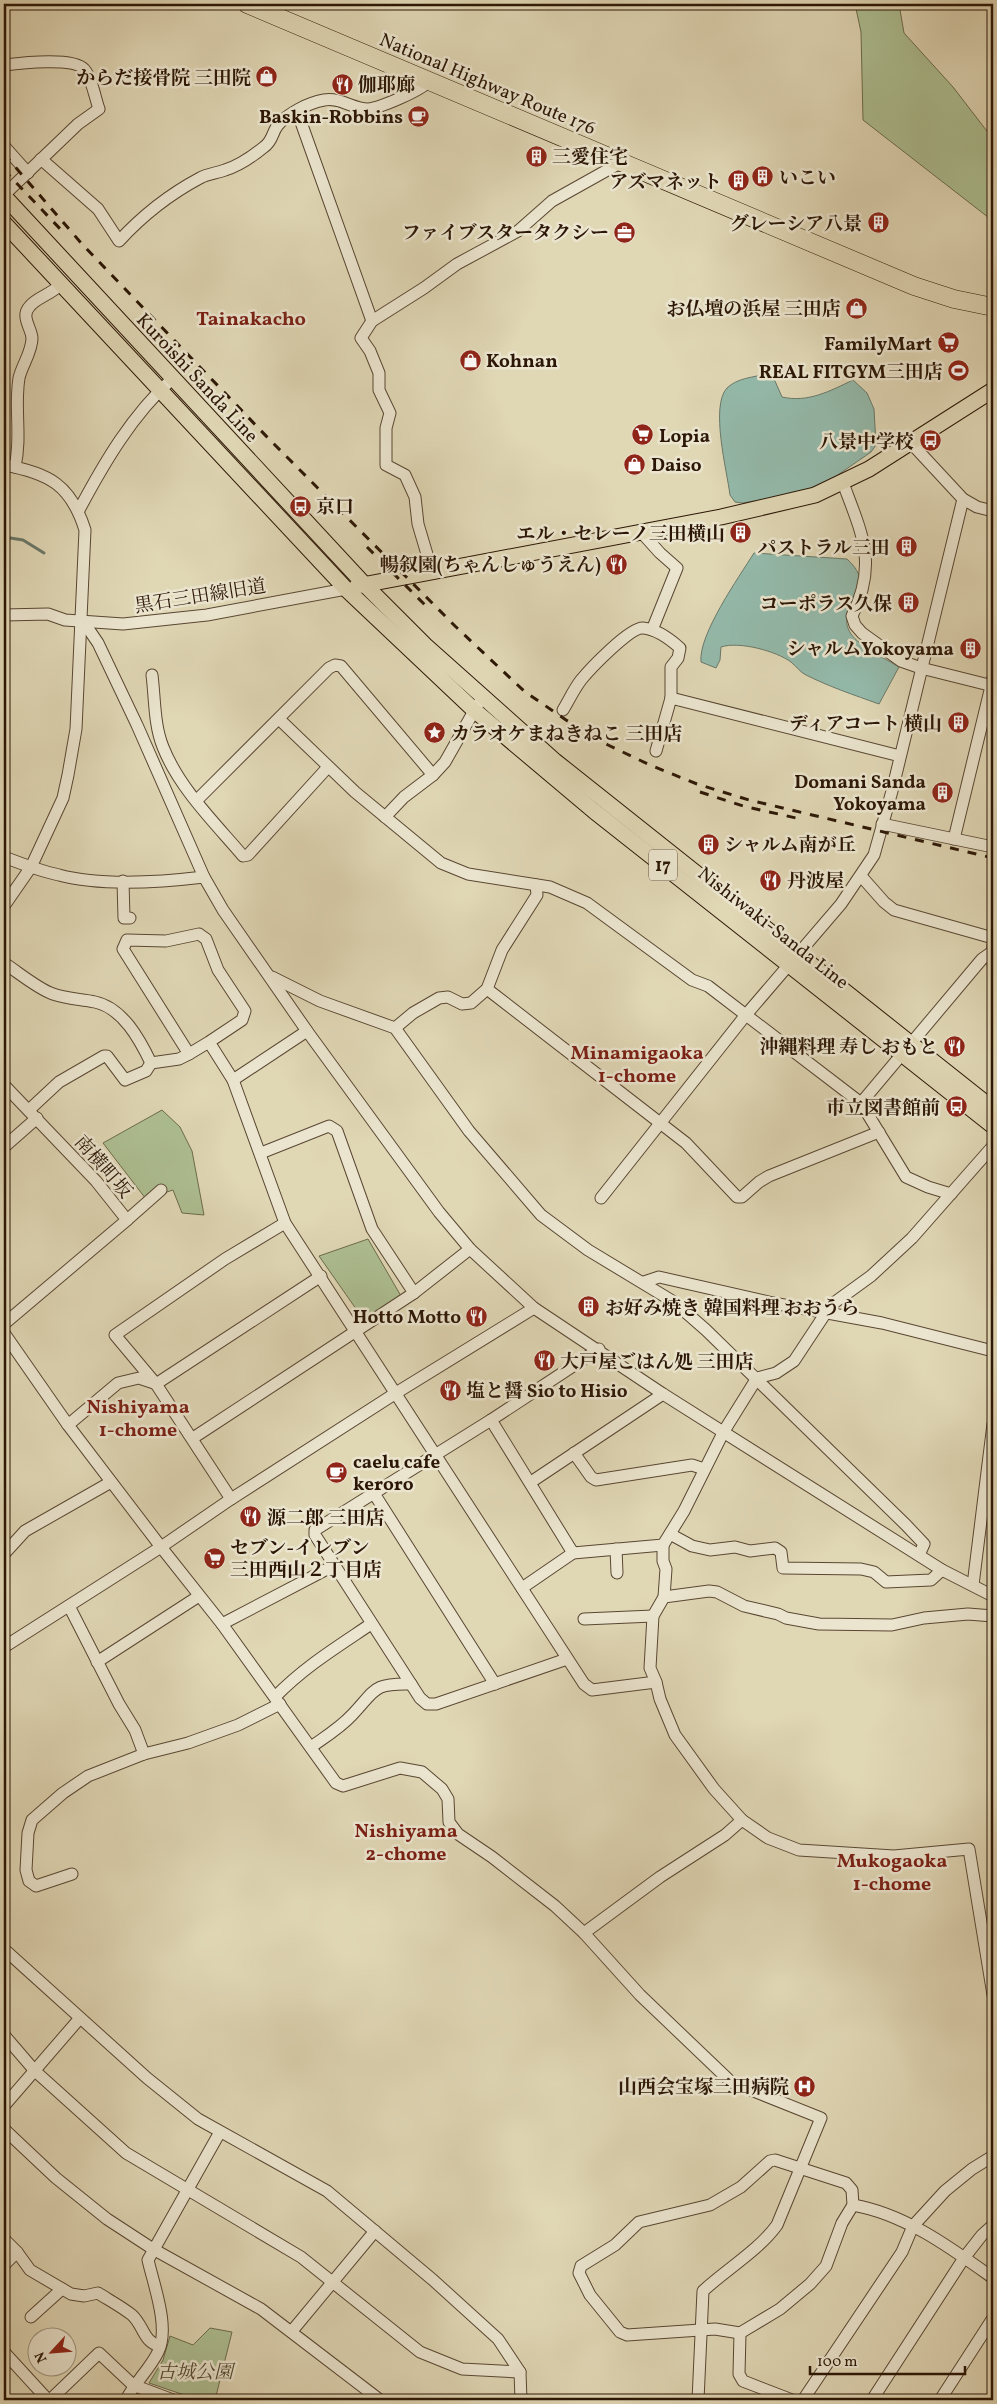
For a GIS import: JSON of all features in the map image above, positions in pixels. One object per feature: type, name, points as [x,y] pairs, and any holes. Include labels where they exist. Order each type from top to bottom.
[{"type":"highway","name":"National Highway Route 176","points":[[247,4],[914,286],[954,299],[993,307]]},
{"type":"main road","name":"Kuroishi Sanda Line","points":[[4,196],[166,384],[346,588]]},
{"type":"main road","name":"Kuroishi Sanda Line","points":[[4,223],[61,284],[166,384],[365,585]]},
{"type":"main road","points":[[346,588],[792,502],[843,484],[993,390]]},
{"type":"main road","name":"Nishiwaki-Sanda Line","points":[[365,585],[425,645],[478,704],[562,767],[798,952],[993,1126]]},
{"type":"main road","name":"Nishiwaki-Sanda Line","points":[[346,588],[478,704],[594,811],[787,964],[993,1109]]},
{"type":"street","points":[[4,65],[60,62],[78,64],[85,70],[99,110],[78,124],[4,196]]},
{"type":"street","points":[[41,160],[98,209],[119,241],[135,224],[155,208],[201,178],[227,170],[264,147],[271,141],[277,126],[297,111],[325,100],[337,100],[367,109],[391,103],[399,97],[424,87],[429,81]]},
{"type":"street","points":[[297,111],[372,321]]},
{"type":"street","points":[[4,146],[28,173]]},
{"type":"street","points":[[432,570],[418,524],[415,497],[405,475],[386,465],[386,428],[390,413],[379,390],[379,373],[370,351],[360,338],[372,321],[424,288],[457,264],[518,230],[552,201],[620,163]]},
{"type":"street","points":[[4,906],[10,890],[31,867],[63,798],[76,729],[79,643],[83,621],[81,604],[85,530],[79,510],[69,494],[54,480],[38,472],[9,466],[20,440],[19,380],[31,348],[32,338],[25,319],[26,312],[30,306],[52,293],[61,284]]},
{"type":"street","points":[[79,510],[110,453],[166,384]]},
{"type":"street","points":[[911,443],[963,499],[977,507],[993,511]]},
{"type":"street","points":[[843,484],[864,540],[865,551],[866,568],[860,600],[852,616],[855,625],[862,633],[901,661],[921,668],[993,683],[954,839]]},
{"type":"street","points":[[601,1198],[787,964],[841,904],[874,855],[963,499]]},
{"type":"street","points":[[641,532],[677,568],[652,630]]},
{"type":"street","name":"黒石三田線旧道","points":[[4,615],[48,614],[65,620],[122,624],[170,620],[346,588]]},
{"type":"street","points":[[83,621],[98,643],[137,725],[204,877],[223,910],[271,977],[307,1032],[439,1212],[470,1249],[534,1308],[663,1394],[942,1570],[993,1596]]},
{"type":"street","points":[[563,710],[580,680],[601,658],[634,630],[641,627],[652,630],[674,642],[680,648],[678,658],[671,667],[671,698],[656,751]]},
{"type":"street","points":[[197,800],[329,668],[336,665],[341,666],[433,775]]},
{"type":"street","points":[[152,675],[158,732],[163,746],[178,775],[243,856],[248,855],[328,767]]},
{"type":"street","points":[[671,698],[900,756]]},
{"type":"street","points":[[385,817],[445,762],[478,704]]},
{"type":"street","points":[[279,719],[328,767],[441,864],[468,874],[550,887],[587,903],[692,980],[708,986],[861,1103],[906,1177],[928,1187],[952,1194]]},
{"type":"street","points":[[882,824],[993,847]]},
{"type":"street","points":[[4,857],[31,867],[77,878],[123,881],[172,881],[204,877]]},
{"type":"street","points":[[861,876],[884,902],[894,910],[993,938]]},
{"type":"street","points":[[123,881],[124,918],[130,918]]},
{"type":"street","points":[[395,1028],[412,1013],[439,998],[448,997],[462,1004],[472,1003],[487,990],[488,982],[502,950],[537,895],[536,885]]},
{"type":"street","points":[[4,1147],[59,1082],[104,1056],[107,1056],[125,1080],[146,1071],[151,1063],[179,1059],[189,1054],[242,1020],[245,1011],[218,970],[206,939],[199,934],[166,941],[127,940],[123,949],[189,1054]]},
{"type":"street","points":[[861,1103],[982,959],[993,953]]},
{"type":"street","points":[[4,963],[51,993],[74,1000],[97,1002],[119,1015],[141,1043],[151,1063]]},
{"type":"street","points":[[271,977],[320,1001],[395,1028],[469,1131],[541,1215],[588,1250],[644,1282],[674,1302],[706,1330],[758,1378],[924,1544],[919,1555]]},
{"type":"street","points":[[487,990],[686,1143],[737,1197],[742,1197],[769,1176],[879,1132]]},
{"type":"street","points":[[233,1080],[307,1032]]},
{"type":"street","points":[[208,1042],[233,1080],[286,1223],[584,1684],[592,1690],[656,1682]]},
{"type":"street","name":"南横町坂","points":[[4,1085],[96,1181],[127,1220],[4,1324]]},
{"type":"street","points":[[261,1153],[329,1126],[337,1131],[372,1229],[414,1294]]},
{"type":"street","points":[[993,1146],[912,1238],[871,1276],[831,1306],[794,1361],[776,1374],[758,1378],[724,1431],[670,1534],[662,1545],[666,1569],[664,1597],[653,1616],[650,1668],[660,1699],[675,1734],[714,1789],[742,1820],[768,1838],[799,1850],[894,1856],[969,1849],[993,1995]]},
{"type":"street","points":[[127,1220],[162,1190]]},
{"type":"street","points":[[231,1499],[156,1384],[115,1335],[226,1259],[286,1223]]},
{"type":"street","points":[[192,1438],[414,1294],[470,1249]]},
{"type":"street","points":[[156,1384],[321,1276]]},
{"type":"street","points":[[644,1282],[659,1277],[824,1314],[882,1323],[993,1351]]},
{"type":"street","points":[[4,1645],[161,1548],[231,1499],[396,1393],[534,1308]]},
{"type":"street","points":[[4,1333],[68,1425],[161,1548],[222,1624],[336,1783],[343,1786],[400,1768],[422,1772],[442,1789],[448,1799],[448,1822],[458,1834],[492,1857],[555,1906],[584,1933],[640,1995],[731,2082],[821,2118],[777,2225],[766,2240],[725,2271],[703,2291],[698,2400]]},
{"type":"street","points":[[567,1659],[436,1704],[427,1704],[420,1698],[333,1566],[315,1535],[315,1530],[375,1494],[598,1349]]},
{"type":"street","points":[[68,1425],[118,1383],[139,1378],[156,1384]]},
{"type":"street","points":[[531,1482],[663,1394]]},
{"type":"street","points":[[490,1420],[531,1482],[573,1553]]},
{"type":"street","points":[[973,1585],[993,1424]]},
{"type":"street","points":[[574,1453],[591,1478],[596,1480],[692,1465],[704,1469]]},
{"type":"street","points":[[4,1554],[25,1532],[111,1482]]},
{"type":"street","points":[[375,1494],[495,1684]]},
{"type":"street","points":[[670,1534],[692,1546],[710,1550],[735,1547],[750,1551],[775,1548],[781,1552],[783,1568],[861,1569],[874,1572],[886,1582],[931,1580],[942,1570]]},
{"type":"street","points":[[522,1588],[573,1553],[662,1545]]},
{"type":"street","points":[[616,1550],[617,1573]]},
{"type":"street","points":[[222,1624],[333,1566]]},
{"type":"street","points":[[664,1597],[709,1591],[717,1592],[744,1606],[778,1614],[786,1618],[819,1624],[892,1625],[924,1618],[959,1614],[993,1616]]},
{"type":"street","points":[[97,1662],[199,1596]]},
{"type":"street","points":[[69,1606],[97,1662],[135,1730],[144,1754]]},
{"type":"street","points":[[584,1619],[653,1616]]},
{"type":"street","points":[[72,1874],[36,1886],[29,1881],[26,1870],[28,1833],[32,1820],[63,1793],[88,1776],[144,1754],[204,1737],[255,1718],[278,1701],[295,1676],[312,1662],[371,1624]]},
{"type":"street","points":[[311,1746],[352,1716],[368,1694],[380,1686],[390,1683],[411,1684]]},
{"type":"street","points":[[584,1933],[660,1877],[725,1835],[742,1820]]},
{"type":"street","points":[[4,1949],[154,2084],[198,2119],[327,2191],[434,2280],[498,2339],[520,2372],[521,2400]]},
{"type":"street","points":[[4,2106],[80,2018]]},
{"type":"street","points":[[4,2035],[35,2071],[126,2153],[301,2257],[420,2352],[462,2369],[520,2372]]},
{"type":"street","points":[[4,2128],[56,2178],[107,2219],[153,2249],[261,2309],[380,2400]]},
{"type":"street","points":[[126,2400],[133,2385],[151,2363],[160,2346],[163,2326],[148,2260],[220,2132]]},
{"type":"street","points":[[803,2400],[902,2252],[913,2226],[945,2191],[972,2169],[993,2156]]},
{"type":"street","points":[[775,2160],[846,2183],[852,2190],[853,2205],[842,2223],[826,2266],[810,2284],[780,2309],[740,2333],[729,2330],[627,2334],[620,2332],[590,2295],[579,2273],[581,2266],[615,2245],[639,2222],[710,2205],[741,2187],[770,2161],[775,2160]]},
{"type":"street","points":[[853,2205],[870,2208],[913,2226],[993,2278]]},
{"type":"street","points":[[872,2400],[905,2352],[964,2258],[982,2235],[993,2225]]},
{"type":"street","points":[[292,2331],[334,2283],[375,2231]]},
{"type":"street","points":[[4,2239],[17,2252],[30,2270],[71,2294],[84,2296],[98,2293],[133,2316],[147,2339],[152,2344],[160,2346]]},
{"type":"street","points":[[4,2265],[17,2252]]},
{"type":"street","points":[[31,2317],[62,2289]]},
{"type":"street","points":[[940,2400],[993,2318]]},
{"type":"street","points":[[740,2333],[739,2374],[744,2381],[792,2400]]},
{"type":"street","points":[[4,2352],[49,2400],[99,2353],[133,2385],[173,2400]]},
{"type":"green space","points":[[855,4],[899,4],[904,33],[953,87],[993,139],[993,221],[863,120],[861,32]]},
{"type":"green space","points":[[162,1110],[180,1127],[192,1151],[204,1215],[182,1213],[173,1190],[146,1199],[103,1143]]},
{"type":"green space","points":[[368,1239],[401,1296],[370,1318],[367,1314],[361,1316],[319,1256]]},
{"type":"green space","name":"古城公園","points":[[210,2328],[232,2332],[215,2400],[199,2400],[149,2383],[163,2360],[170,2336],[193,2345]]},
{"type":"shaded area","points":[[767,374],[775,381],[782,397],[792,398],[819,395],[853,380],[867,393],[874,409],[876,445],[871,452],[832,479],[797,494],[742,503],[735,502],[730,495],[721,439],[720,409],[722,397],[727,388],[736,382]]},
{"type":"shaded area","points":[[754,553],[847,559],[857,571],[860,581],[859,590],[847,615],[847,624],[851,634],[866,648],[899,667],[879,704],[842,691],[804,674],[784,658],[757,648],[737,645],[721,647],[720,660],[716,668],[701,662],[702,651],[712,622]]},
{"type":"waterway","points":[[4,537],[23,540],[44,553]]},
{"type":"railway","points":[[4,154],[82,244],[268,438],[455,626],[524,691],[566,720],[608,745],[697,784],[749,800],[993,858]]},
{"type":"railway","points":[[4,170],[65,234]]},
{"type":"railway","points":[[367,547],[427,607]]},
{"type":"railway","points":[[700,792],[743,806],[796,818]]},
{"type":"place","name":"からだ接骨院 三田院","points":[[267,77]]},
{"type":"place","name":"伽耶廊","points":[[342,84]]},
{"type":"place","name":"Baskin-Robbins","points":[[419,116]]},
{"type":"place","name":"三愛住宅","points":[[536,156]]},
{"type":"place","name":"いこい","points":[[763,177]]},
{"type":"place","name":"アズマネット","points":[[738,181]]},
{"type":"place","name":"グレーシア八景","points":[[878,223]]},
{"type":"place","name":"ファイブスタータクシー","points":[[625,232]]},
{"type":"place","name":"お仏壇の浜屋 三田店","points":[[857,308]]},
{"type":"place","name":"FamilyMart","points":[[948,343]]},
{"type":"place","name":"Kohnan","points":[[470,360]]},
{"type":"place","name":"REAL FITGYM三田店","points":[[959,371]]},
{"type":"place","name":"Lopia","points":[[643,435]]},
{"type":"place","name":"八景中学校","points":[[930,441]]},
{"type":"place","name":"Daiso","points":[[635,464]]},
{"type":"place","name":"京口","points":[[300,506]]},
{"type":"place","name":"エル・セレーノ三田横山","points":[[741,533]]},
{"type":"place","name":"パストラル三田","points":[[906,547]]},
{"type":"place","name":"暢叙園(ちゃんしゅうえん)","points":[[617,564]]},
{"type":"place","name":"コーポラス久保","points":[[908,603]]},
{"type":"place","name":"シャルムYokoyama","points":[[970,648]]},
{"type":"place","name":"ディアコート 横山","points":[[958,723]]},
{"type":"place","name":"カラオケまねきねこ 三田店","points":[[435,733]]},
{"type":"place","name":"Domani Sanda Yokoyama","points":[[942,792]]},
{"type":"place","name":"シャルム南が丘","points":[[708,844]]},
{"type":"place","name":"丹波屋","points":[[771,880]]},
{"type":"place","name":"沖縄料理 寿し おもと","points":[[954,1046]]},
{"type":"place","name":"市立図書館前","points":[[956,1107]]},
{"type":"place","name":"お好み焼き 韓国料理 おおうら","points":[[589,1307]]},
{"type":"place","name":"Hotto Motto","points":[[477,1316]]},
{"type":"place","name":"大戸屋ごはん処 三田店","points":[[544,1361]]},
{"type":"place","name":"塩と醤 Sio to Hisio","points":[[450,1390]]},
{"type":"place","name":"caelu cafe keroro","points":[[337,1472]]},
{"type":"place","name":"源二郎 三田店","points":[[251,1517]]},
{"type":"place","name":"セブン-イレブン 三田西山２丁目店","points":[[214,1558]]},
{"type":"place","name":"山西会宝塚三田病院","points":[[805,2086]]},
{"type":"district","name":"Tainakacho","points":[[251,318]]},
{"type":"district","name":"Minamigaoka 1-chome","points":[[637,1064]]},
{"type":"district","name":"Nishiyama 1-chome","points":[[138,1418]]},
{"type":"district","name":"Nishiyama 2-chome","points":[[406,1842]]},
{"type":"district","name":"Mukogaoka 1-chome","points":[[892,1872]]}]
